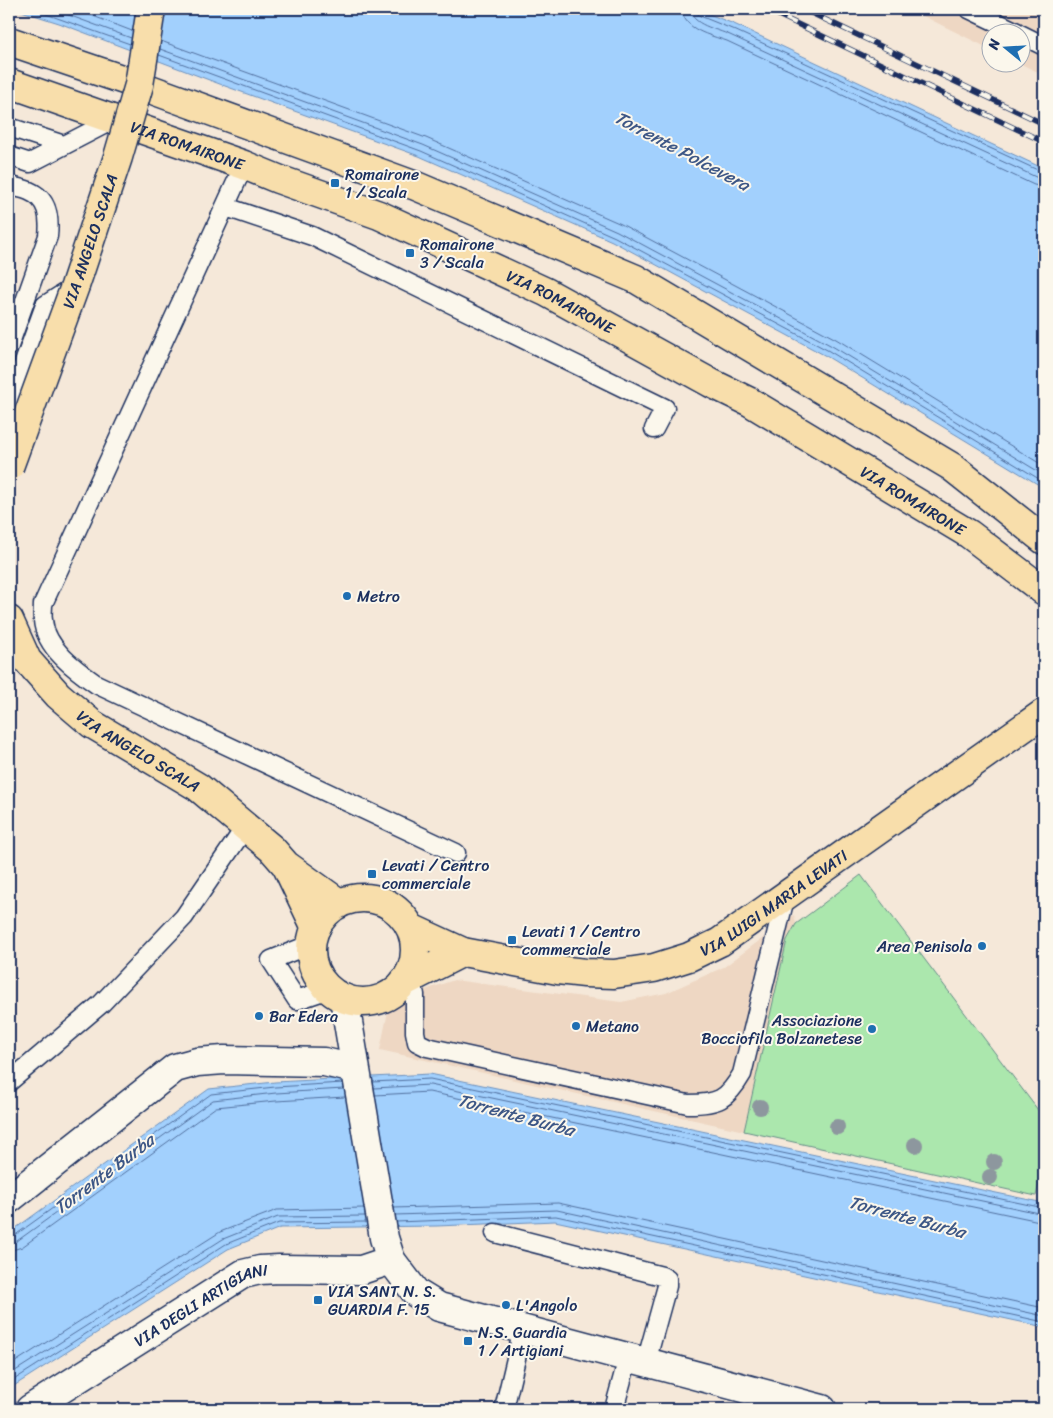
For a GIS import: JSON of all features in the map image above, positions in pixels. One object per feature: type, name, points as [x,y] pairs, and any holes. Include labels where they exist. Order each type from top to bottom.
[{"type":"main road","name":"VIA ANGELO SCALA","points":[[9,467],[75,286],[118,158],[139,85],[151,9]]},
{"type":"main road","points":[[9,41],[139,85],[416,186],[636,280],[952,467],[1044,540]]},
{"type":"main road","name":"VIA ROMAIRONE","points":[[9,83],[244,165],[379,215],[546,292],[767,412],[969,534],[1044,591]]},
{"type":"main road","name":"VIA ANGELO SCALA","points":[[9,620],[27,660],[65,701],[92,724],[198,787],[272,849],[286,865],[339,903]]},
{"type":"main road","name":"VIA LUIGI MARIA LEVATI","points":[[411,928],[463,952],[558,970],[586,973],[614,974],[654,968],[689,957],[720,942],[1044,713]]},
{"type":"main road","name":"VIA ANGELO SCALA","points":[[286,865],[314,936]]},
{"type":"main road","points":[[355,898],[372,898],[388,903],[401,914],[411,928],[415,942],[415,958],[411,971],[404,982],[392,993],[377,1000],[362,1002],[336,994],[318,976],[312,961],[314,936],[325,914],[339,903],[355,898]]},
{"type":"main road","points":[[404,982],[463,952]]},
{"type":"street","points":[[336,994],[355,1070],[388,1249],[416,1292],[439,1307],[822,1409]]},
{"type":"street","points":[[9,1199],[175,1068],[197,1062],[224,1060],[324,1062],[355,1070]]},
{"type":"street","name":"VIA DEGLI ARTIGIANI","points":[[30,1409],[243,1274],[260,1270],[280,1269],[361,1270],[388,1249]]},
{"type":"lane","points":[[969,9],[996,22]]},
{"type":"lane","points":[[1030,39],[1044,46]]},
{"type":"lane","points":[[9,156],[30,163],[113,120]]},
{"type":"lane","points":[[9,127],[64,145]]},
{"type":"lane","points":[[244,165],[44,604],[42,621],[56,649],[66,661],[96,684],[456,853]]},
{"type":"lane","points":[[9,346],[48,236],[50,220],[44,203],[29,191],[13,187]]},
{"type":"lane","points":[[226,207],[312,236],[665,408],[654,429]]},
{"type":"lane","points":[[9,404],[45,305],[75,286]]},
{"type":"lane","points":[[9,1082],[101,1004],[184,917],[246,826]]},
{"type":"lane","points":[[404,982],[415,994],[415,1032],[417,1042],[427,1047],[688,1104],[708,1104],[722,1098],[733,1090],[742,1074],[786,894]]},
{"type":"lane","points":[[314,936],[271,960],[297,1000],[336,994]]},
{"type":"lane","points":[[495,1233],[662,1276],[667,1279],[667,1286],[637,1360],[614,1409]]},
{"type":"lane","points":[[504,1409],[523,1330]]},
{"type":"shaded area","points":[[909,9],[1044,9],[1044,75],[1030,68],[1030,22],[980,22],[980,44]]},
{"type":"shaded area","name":"Metano","points":[[794,915],[796,924],[787,940],[744,1131],[380,1050],[390,1002],[454,980],[621,1002],[666,993],[724,967]]},
{"type":"green space","name":"Associazione Bocciofila Bolzanetese","points":[[861,875],[1044,1118],[1044,1163],[1036,1196],[744,1131],[787,940],[796,924]]},
{"type":"water","name":"Torrente Polcevera","points":[[15,9],[696,9],[734,24],[1044,169],[1044,488],[826,356],[612,241],[419,156],[225,86],[59,23]]},
{"type":"water","name":"Torrente Burba","points":[[430,1074],[1044,1203],[1044,1327],[555,1221],[437,1226],[280,1228],[228,1249],[9,1389],[9,1233],[209,1089],[275,1082]]},
{"type":"railway","points":[[766,9],[1044,142]]},
{"type":"railway","points":[[803,9],[1044,124]]},
{"type":"place","name":"Romairone 1 / Scala","points":[[335,183]]},
{"type":"place","name":"Romairone 3 / Scala","points":[[410,253]]},
{"type":"place","name":"Metro","points":[[347,596]]},
{"type":"place","name":"Levati / Centro commerciale","points":[[372,874]]},
{"type":"place","name":"Levati 1 / Centro commerciale","points":[[512,940]]},
{"type":"place","name":"Area Penisola","points":[[982,946]]},
{"type":"place","name":"Bar Edera","points":[[259,1016]]},
{"type":"place","name":"Metano","points":[[576,1026]]},
{"type":"place","name":"Associazione Bocciofila Bolzanetese","points":[[872,1029]]},
{"type":"place","name":"VIA SANT N. S. GUARDIA F. 15","points":[[318,1300]]},
{"type":"place","name":"L'Angolo","points":[[506,1305]]},
{"type":"place","name":"N.S. Guardia 1 / Artigiani","points":[[468,1341]]}]
